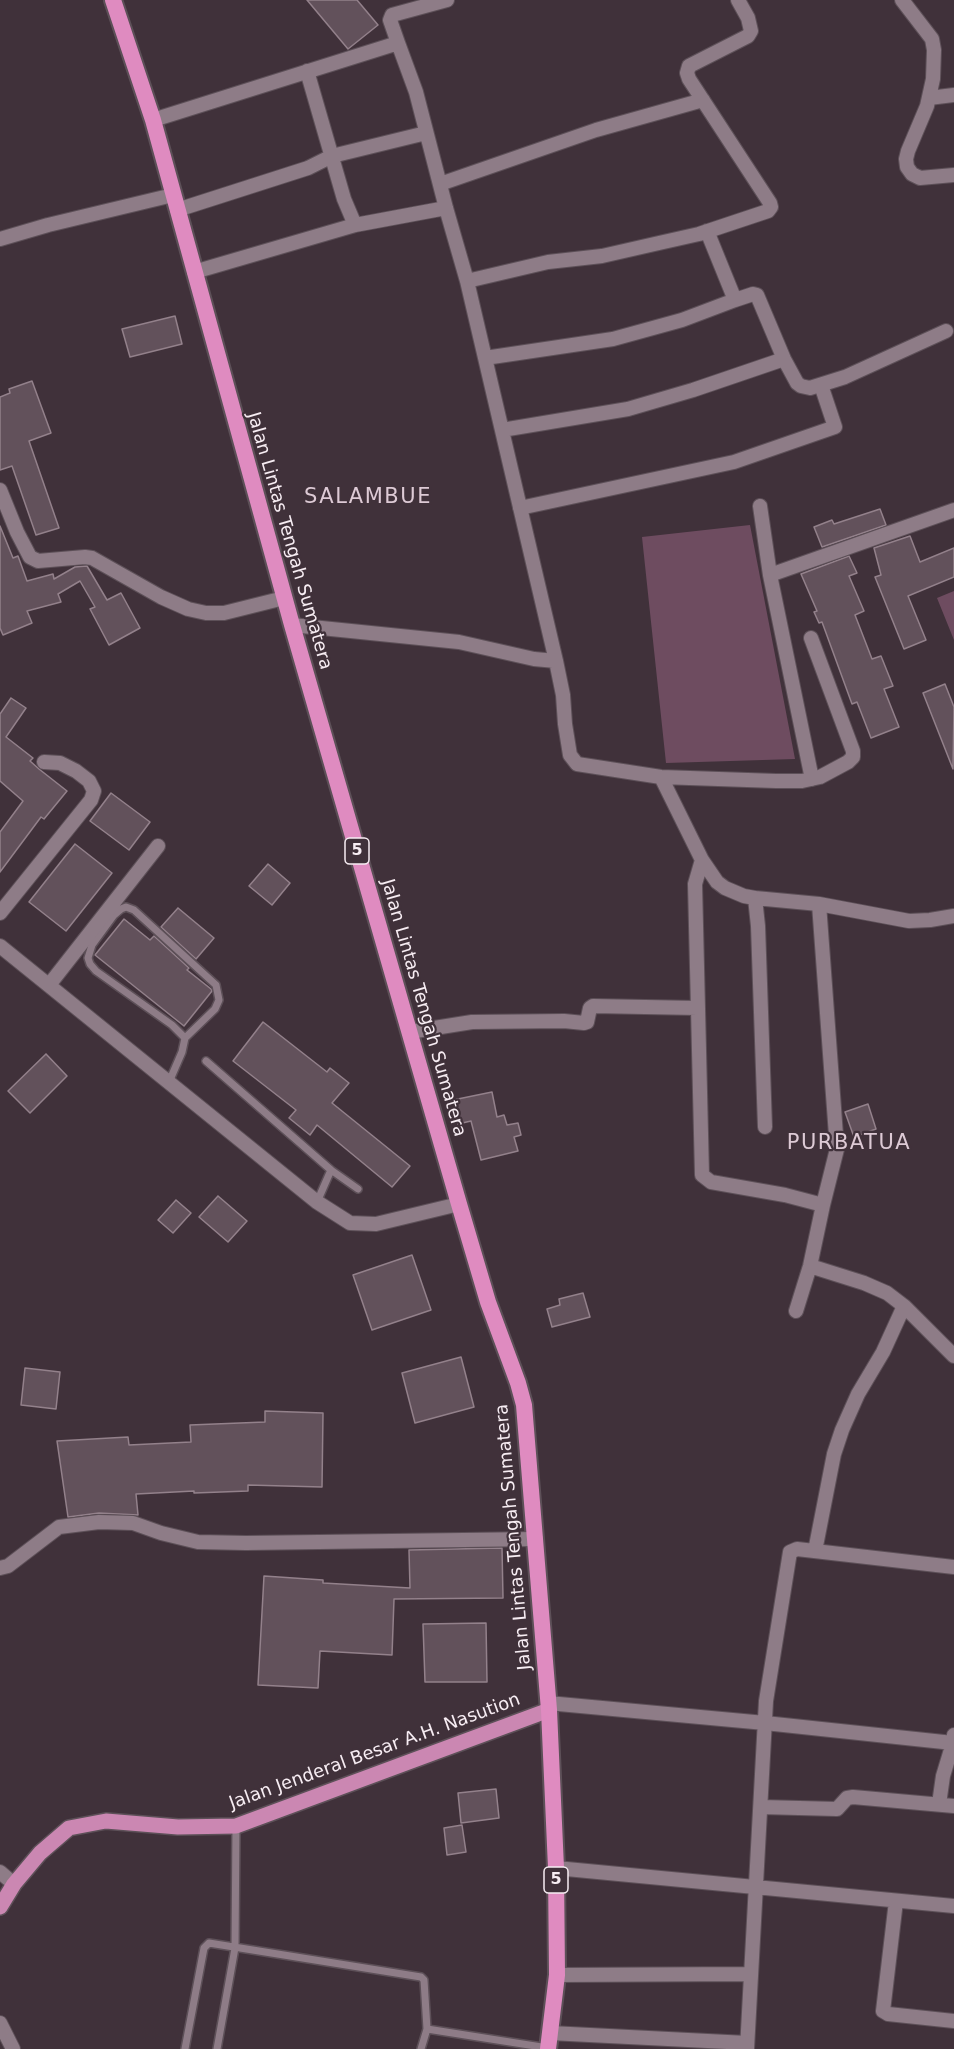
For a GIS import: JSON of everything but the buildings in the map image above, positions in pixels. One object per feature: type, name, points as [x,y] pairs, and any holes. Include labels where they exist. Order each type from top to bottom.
[{"type":"highway","name":"Jalan Lintas Tengah Sumatera","points":[[113,0],[153,120],[284,598],[459,1204],[488,1302],[524,1405],[548,1706],[556,1868],[557,1975],[549,2043]]},
{"type":"main road","name":"Jalan Jenderal Besar A.H. Nasution","points":[[0,1907],[14,1884],[40,1853],[69,1828],[106,1821],[178,1827],[236,1826],[548,1706]]},
{"type":"street","points":[[447,0],[392,15],[390,20],[416,92],[467,281],[556,661],[570,755],[582,766],[661,777],[776,781],[820,777],[848,762],[854,755],[811,638]]},
{"type":"street","points":[[467,281],[548,262],[602,256],[707,231],[768,211],[771,203],[687,73],[689,66],[748,36],[752,31],[738,0]]},
{"type":"street","points":[[902,0],[932,39],[934,50],[933,79],[929,98],[920,126],[908,151],[907,167],[912,174],[920,178],[954,175]]},
{"type":"street","points":[[153,120],[398,43]]},
{"type":"street","points":[[307,71],[344,199],[355,225]]},
{"type":"street","points":[[929,98],[954,95]]},
{"type":"street","points":[[440,184],[596,130],[703,100]]},
{"type":"street","points":[[0,240],[48,225],[175,203],[308,168],[332,156],[426,134]]},
{"type":"street","points":[[194,272],[355,225],[446,208]]},
{"type":"street","points":[[707,231],[735,300]]},
{"type":"street","points":[[485,358],[613,339],[682,320],[753,294],[757,296],[797,383],[810,388],[845,377],[946,331]]},
{"type":"street","points":[[502,430],[628,409],[784,359]]},
{"type":"street","points":[[520,508],[734,462],[835,427],[821,385]]},
{"type":"street","points":[[0,490],[30,557],[38,561],[92,558],[161,597],[188,609],[206,613],[224,613],[284,598]]},
{"type":"street","points":[[760,506],[770,575],[812,778]]},
{"type":"street","points":[[770,575],[954,510]]},
{"type":"street","points":[[292,625],[459,642],[534,659],[556,661]]},
{"type":"street","points":[[0,913],[91,800],[94,791],[89,781],[76,771],[60,763],[44,762]]},
{"type":"street","points":[[661,777],[702,860],[717,882],[725,888],[755,898],[819,904],[909,921],[954,916]]},
{"type":"street","points":[[49,986],[158,846]]},
{"type":"street","points":[[702,860],[695,884],[702,1175],[711,1182],[785,1195],[823,1205]]},
{"type":"street","points":[[755,898],[765,1127]]},
{"type":"street","points":[[796,1311],[810,1266],[837,1149],[819,904]]},
{"type":"street","points":[[0,946],[317,1202],[350,1223],[376,1224],[459,1204]]},
{"type":"street","points":[[409,1032],[472,1022],[584,1023],[587,1022],[592,1006],[697,1008]]},
{"type":"street","points":[[810,1266],[888,1293],[954,1356]]},
{"type":"street","points":[[815,1551],[834,1454],[842,1430],[904,1306]]},
{"type":"street","points":[[0,1568],[8,1566],[59,1527],[99,1522],[133,1524],[198,1542],[536,1539]]},
{"type":"street","points":[[549,2043],[747,2046],[766,1701],[789,1555],[795,1549],[954,1567]]},
{"type":"street","points":[[548,1706],[953,1739],[943,1776],[939,1804]]},
{"type":"street","points":[[761,1807],[837,1809],[849,1797],[954,1806]]},
{"type":"street","points":[[556,1868],[954,1906]]},
{"type":"street","points":[[0,1872],[14,1884]]},
{"type":"street","points":[[896,1901],[883,2011],[888,2014],[954,2021]]},
{"type":"street","points":[[557,1975],[751,1974]]},
{"type":"street","points":[[0,2024],[13,2049]]},
{"type":"lane","points":[[169,1082],[183,1052],[185,1038],[215,1009],[219,1000],[216,985],[134,910],[126,907],[121,909],[92,945],[89,951],[90,964],[96,971],[172,1025],[185,1038]]},
{"type":"lane","points":[[206,1061],[331,1170],[358,1189]]},
{"type":"lane","points":[[317,1202],[331,1170]]},
{"type":"lane","points":[[216,2049],[235,1948],[236,1826]]},
{"type":"lane","points":[[184,2049],[204,1948],[209,1943],[417,1975],[424,1980],[427,2029],[421,2049]]},
{"type":"lane","points":[[427,2029],[549,2043]]},
{"type":"shaded area","points":[[750,525],[795,759],[666,763],[642,537]]},
{"type":"shaded area","points":[[954,591],[954,640],[937,598]]},
{"type":"district","name":"SALAMBUE","points":[[368,498]]},
{"type":"district","name":"PURBATUA","points":[[849,1144]]}]
